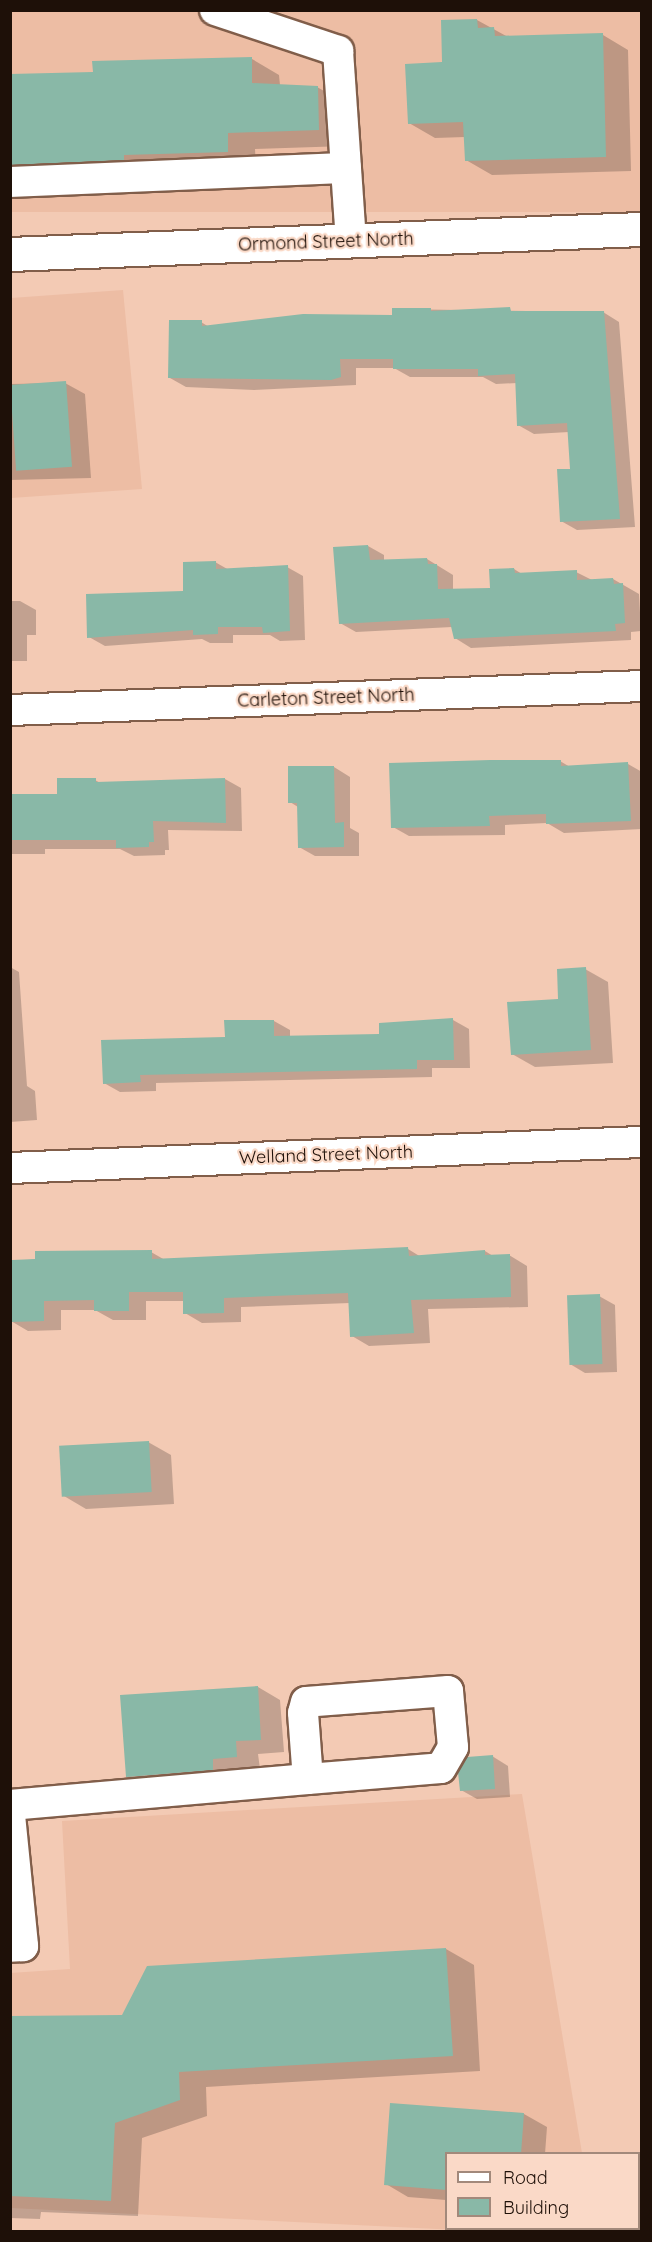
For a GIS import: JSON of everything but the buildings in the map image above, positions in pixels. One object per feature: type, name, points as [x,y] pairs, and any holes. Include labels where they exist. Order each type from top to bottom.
[{"type":"main road","name":"Ormond Street North","points":[[10,254],[642,229]]},
{"type":"street","points":[[215,10],[338,51],[351,241]]},
{"type":"street","points":[[10,182],[346,168]]},
{"type":"street","name":"Carleton Street North","points":[[10,710],[642,686]]},
{"type":"street","name":"Welland Street North","points":[[10,1168],[642,1142]]},
{"type":"street","points":[[10,1805],[441,1768],[453,1747],[448,1691],[306,1702],[303,1713],[308,1779]]},
{"type":"street","points":[[10,1815],[17,1946]]},
{"type":"shaded area","points":[[10,11],[641,11],[641,212],[10,212]]},
{"type":"shaded area","points":[[123,290],[142,489],[11,498],[11,298]]},
{"type":"shaded area","points":[[522,1794],[582,2152],[445,2152],[445,2229],[11,2208],[10,1973],[70,1969],[62,1821]]},
{"type":"shaded area","points":[[458,2230],[595,2231],[478,2231]]}]
